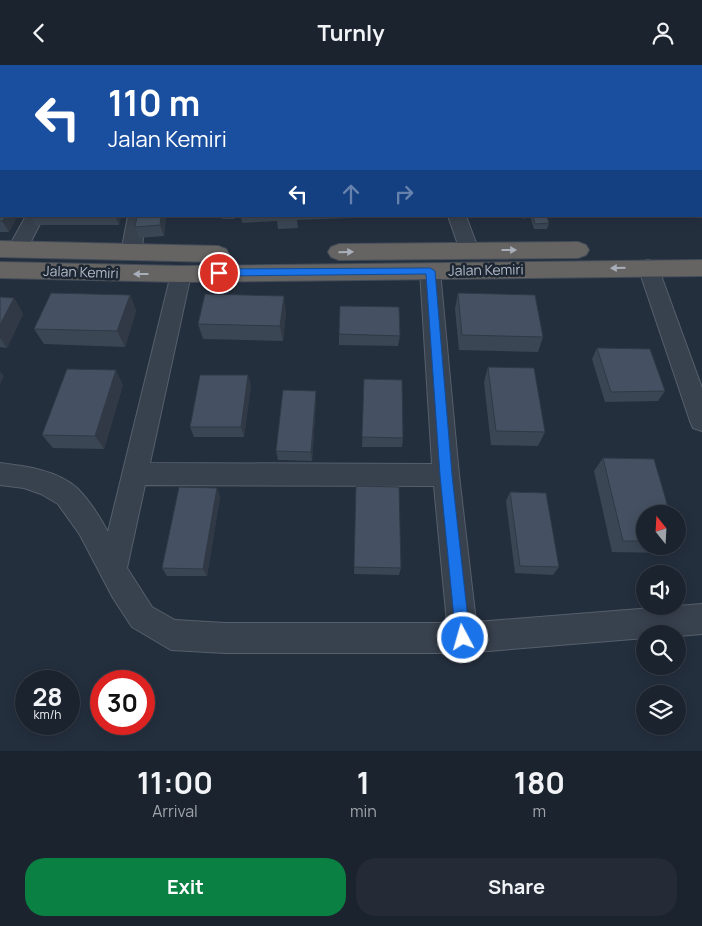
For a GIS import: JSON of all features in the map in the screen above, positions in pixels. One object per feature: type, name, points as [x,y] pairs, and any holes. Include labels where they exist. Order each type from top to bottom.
[{"type":"highway","name":"Jalan Kemiri","points":[[8,250],[192,255],[702,250]]},
{"type":"highway","name":"Jalan Kemiri","points":[[0,270],[181,274],[295,271],[702,268]]},
{"type":"street","points":[[8,250],[34,217]]},
{"type":"street","points":[[131,253],[137,217]]},
{"type":"street","points":[[457,217],[469,251]]},
{"type":"street","points":[[648,267],[702,421]]},
{"type":"street","points":[[430,271],[446,475],[463,638]]},
{"type":"street","points":[[113,569],[181,274]]},
{"type":"street","points":[[0,474],[24,477],[49,485],[67,496],[90,526],[142,617],[170,635],[234,638],[463,638],[702,619]]},
{"type":"street","points":[[136,474],[446,475]]},
{"type":"building","points":[[137,217],[161,217],[160,225],[135,227]]},
{"type":"building","points":[[533,217],[547,217],[549,223],[535,224]]},
{"type":"building","points":[[51,293],[130,295],[117,331],[34,329]]},
{"type":"building","points":[[458,293],[535,295],[543,337],[462,335]]},
{"type":"building","points":[[205,294],[284,296],[280,326],[198,324]]},
{"type":"building","points":[[0,297],[14,298],[0,325]]},
{"type":"building","points":[[340,306],[399,307],[400,336],[339,334]]},
{"type":"building","points":[[597,348],[650,349],[665,391],[611,392]]},
{"type":"building","points":[[488,367],[534,368],[545,432],[496,431]]},
{"type":"building","points":[[67,369],[116,370],[95,436],[42,435]]},
{"type":"building","points":[[200,375],[248,375],[241,427],[190,427]]},
{"type":"building","points":[[364,379],[402,380],[403,438],[362,437]]},
{"type":"building","points":[[283,390],[316,391],[311,452],[276,451]]},
{"type":"building","points":[[603,458],[654,459],[667,505],[636,505],[636,541],[623,541]]},
{"type":"building","points":[[356,486],[399,487],[401,568],[354,567]]},
{"type":"building","points":[[179,487],[217,488],[203,569],[162,568]]},
{"type":"building","points":[[510,492],[546,493],[559,567],[520,566]]},
{"type":"route","points":[[219,273],[430,271],[446,475],[463,638]]}]
